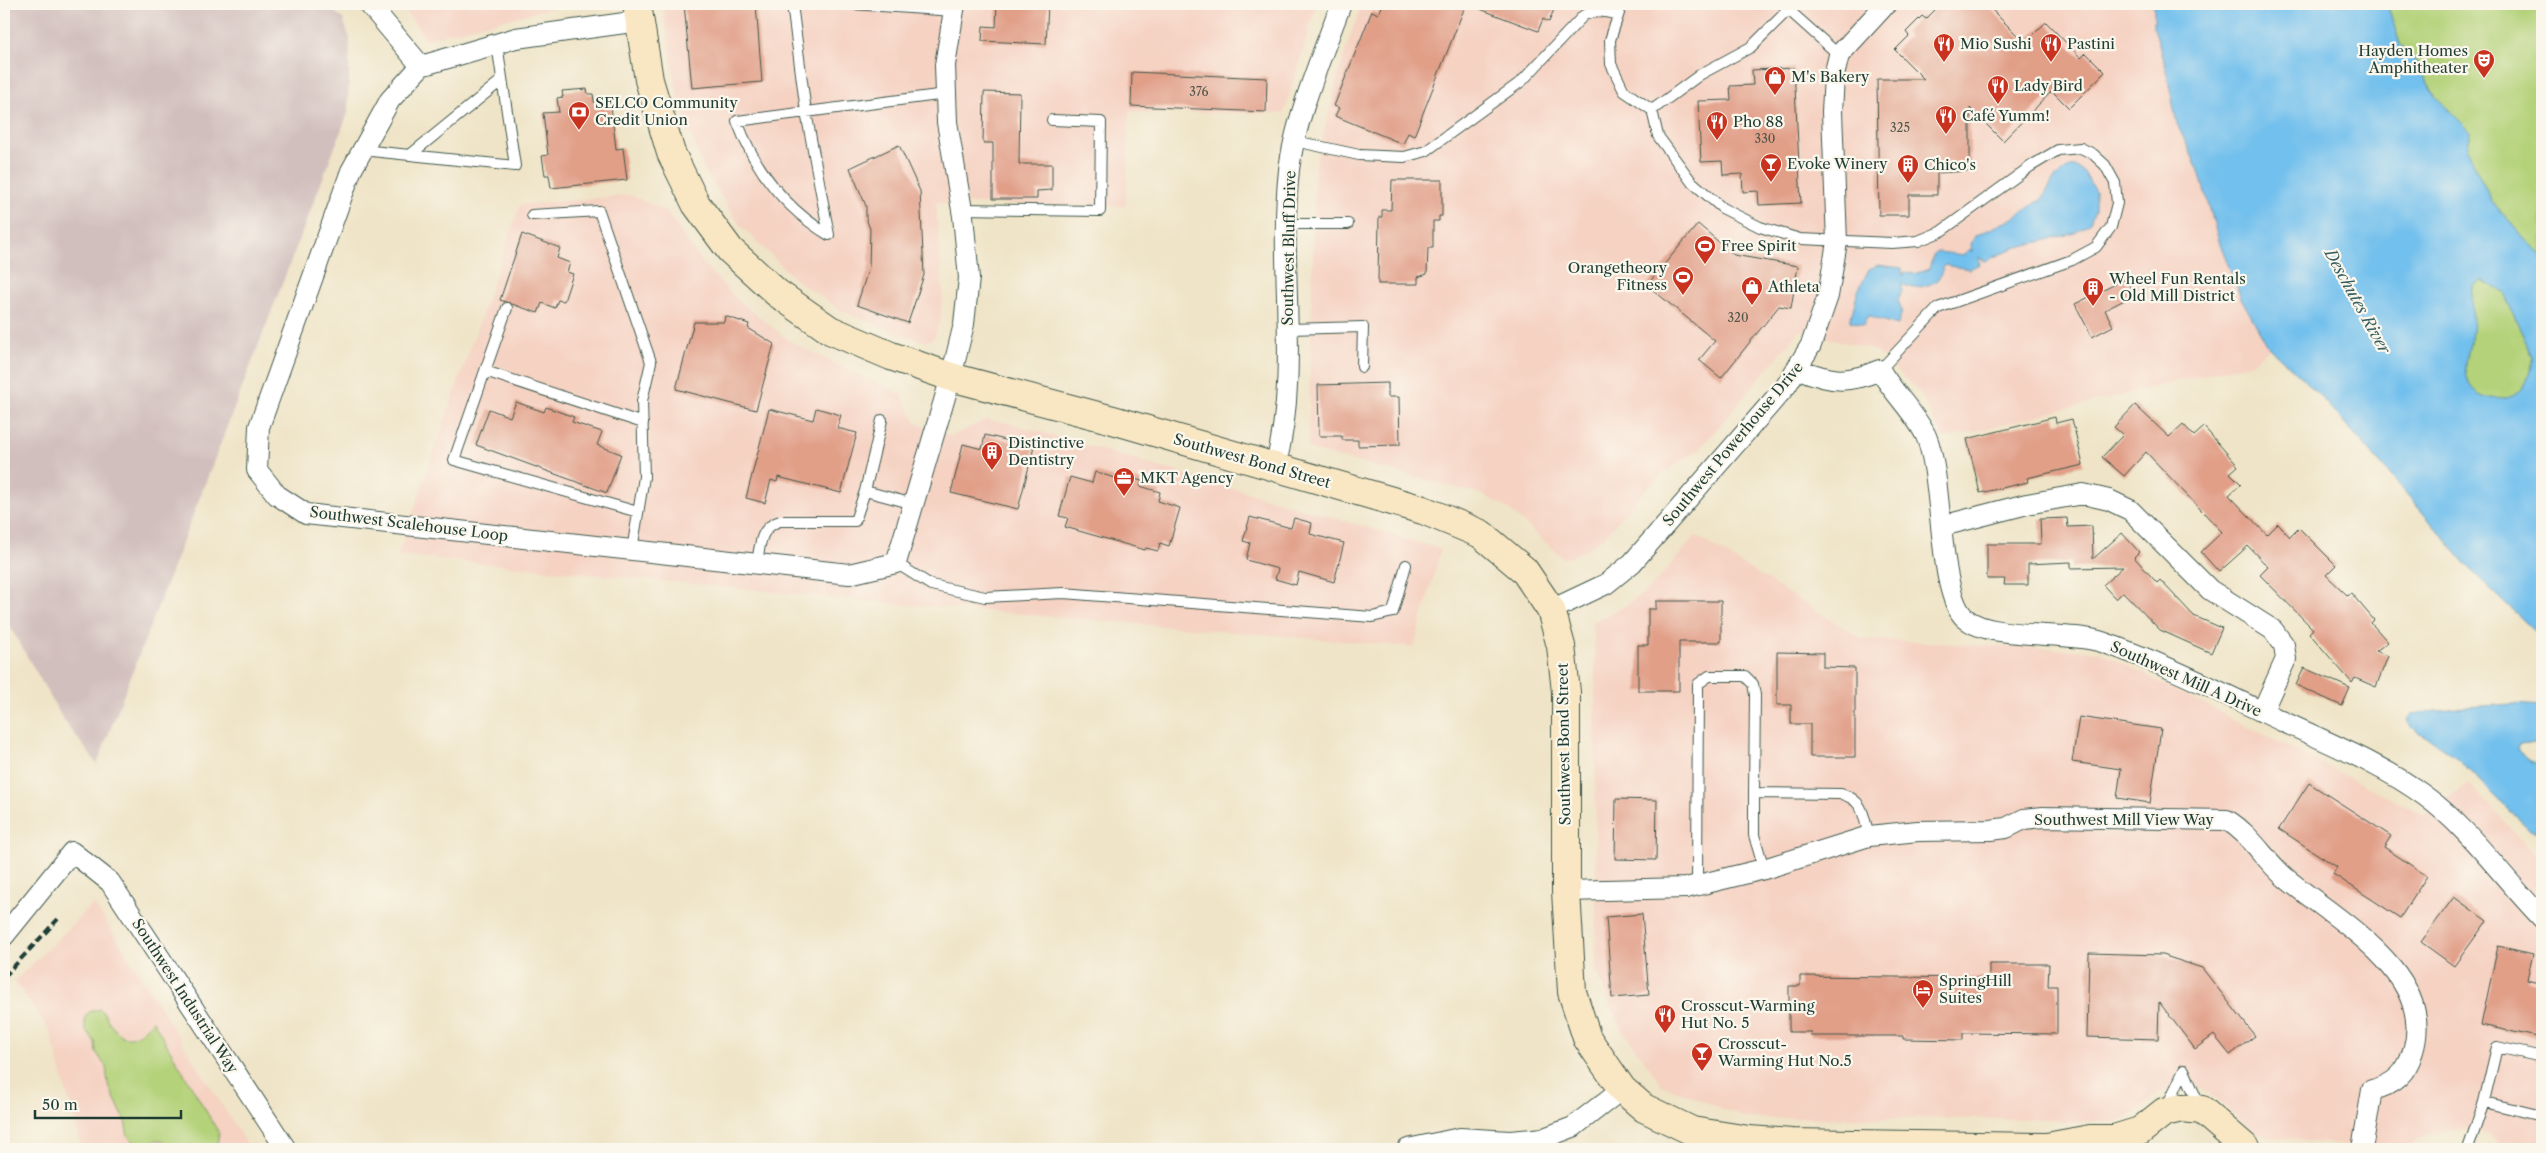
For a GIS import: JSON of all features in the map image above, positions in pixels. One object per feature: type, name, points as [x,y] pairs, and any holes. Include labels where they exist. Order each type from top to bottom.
[{"type":"street","points":[[369,4],[421,66],[516,38],[638,12]]},
{"type":"street","name":"Southwest Bluff Drive","points":[[1275,468],[1284,434],[1288,392],[1287,224],[1289,169],[1295,141],[1341,4]]},
{"type":"street","points":[[1839,55],[1886,4]]},
{"type":"street","points":[[896,563],[951,376],[964,324],[969,278],[962,209],[947,122],[945,65],[954,7]]},
{"type":"street","name":"Southwest Bond Street","points":[[638,12],[649,80],[671,153],[696,204],[730,250],[777,293],[830,330],[891,356],[951,376],[1113,420],[1423,510],[1481,534],[1524,570],[1551,610],[1561,646],[1566,692],[1566,891],[1572,992],[1587,1038],[1622,1089]]},
{"type":"street","name":"Southwest Powerhouse Drive","points":[[1551,610],[1606,584],[1627,568],[1730,452],[1799,369],[1823,317],[1833,274],[1837,242],[1832,112],[1834,76],[1839,55]]},
{"type":"street","name":"Southwest Scalehouse Loop","points":[[421,66],[390,100],[351,171],[259,427],[258,470],[277,496],[306,514],[849,574],[896,563]]},
{"type":"street","points":[[1799,369],[1837,381],[1854,379],[1880,370]]},
{"type":"street","name":"Southwest Mill A Drive","points":[[1880,370],[1889,387],[1926,435],[1934,466],[1947,574],[1954,604],[1965,618],[1997,631],[2055,634],[2100,642],[2155,663],[2373,764],[2424,795],[2454,820],[2542,918]]},
{"type":"street","points":[[1942,526],[2027,504],[2082,494],[2109,500],[2130,510],[2210,590],[2273,630],[2284,645],[2286,659],[2262,712]]},
{"type":"street","name":"Southwest Mill View Way","points":[[1566,891],[1686,888],[1764,870],[1869,836],[1918,831],[1990,830],[2006,828],[2024,819],[2043,817],[2227,820],[2240,828],[2285,878],[2382,954],[2410,993],[2416,1017],[2416,1041],[2412,1056],[2399,1078],[2384,1087],[2372,1090],[2362,1149]]},
{"type":"street","name":"Southwest Industrial Way","points":[[4,936],[72,852],[110,882],[286,1149]]},
{"type":"street","points":[[1408,1149],[1460,1138],[1510,1141],[1544,1138],[1573,1127],[1622,1089],[1644,1108],[1667,1120],[1692,1131],[1719,1137],[1792,1143],[1918,1147],[2050,1148],[2090,1139],[2139,1140],[2164,1112],[2182,1108],[2202,1110],[2247,1149]]},
{"type":"lane","points":[[792,4],[806,112],[829,235],[804,219],[771,185],[752,157],[737,121],[806,112],[946,94]]},
{"type":"lane","points":[[852,4],[954,7]]},
{"type":"lane","points":[[1652,110],[1701,74],[1751,47],[1785,7],[1839,55]]},
{"type":"lane","points":[[1295,141],[1360,155],[1404,157],[1426,151],[1522,81],[1584,15],[1598,11],[1620,9],[1610,40],[1611,64],[1624,91],[1652,110],[1658,136],[1691,181],[1722,208],[1768,229],[1800,239],[1837,242],[1908,243],[1932,236],[2038,161],[2064,148],[2077,147],[2089,151],[2105,165],[2113,178],[2117,197],[2114,216],[2107,234],[2096,247],[2072,260],[1938,308],[1880,370]]},
{"type":"lane","points":[[362,150],[515,166],[497,44]]},
{"type":"lane","points":[[410,155],[502,80]]},
{"type":"lane","points":[[962,209],[1100,212],[1101,122],[1052,120]]},
{"type":"lane","points":[[532,216],[599,211],[651,362],[642,401],[644,477],[632,550]]},
{"type":"lane","points":[[1287,224],[1348,224]]},
{"type":"lane","points":[[507,308],[454,460],[638,512]]},
{"type":"lane","points":[[1289,329],[1362,327],[1362,367]]},
{"type":"lane","points":[[485,371],[643,423]]},
{"type":"lane","points":[[757,564],[764,529],[771,524],[780,521],[855,521],[865,491],[882,420]]},
{"type":"lane","points":[[865,491],[914,504]]},
{"type":"lane","points":[[896,563],[931,585],[985,597],[1063,593],[1372,617],[1393,612],[1406,565]]},
{"type":"lane","points":[[1697,886],[1698,684],[1709,676],[1745,676],[1753,684],[1756,694],[1754,835],[1764,870]]},
{"type":"lane","points":[[1754,793],[1841,794],[1853,797],[1860,805],[1869,836]]},
{"type":"lane","points":[[2468,1149],[2484,1102],[2497,1047],[2542,1057]]},
{"type":"lane","points":[[2164,1112],[2184,1070],[2202,1110]]},
{"type":"lane","points":[[2484,1102],[2542,1116]]},
{"type":"shaded area","points":[[4,4],[325,4],[343,19],[350,39],[348,113],[97,764],[63,719],[4,616]]},
{"type":"shaded area","points":[[400,4],[568,4],[426,39]]},
{"type":"shaded area","points":[[662,4],[1317,4],[1284,113],[1129,112],[1126,206],[936,203],[943,293],[941,318],[934,338],[926,342],[883,328],[841,310],[795,279],[739,224],[705,171],[679,104]]},
{"type":"shaded area","points":[[1362,4],[2154,4],[2154,28],[2164,60],[2177,124],[2199,171],[2219,241],[2241,298],[2269,348],[2252,363],[1943,439],[1920,393],[1876,351],[1800,330],[1700,449],[1666,471],[1642,493],[1605,536],[1583,551],[1564,559],[1507,508],[1484,495],[1308,449],[1315,166],[1345,51]]},
{"type":"shaded area","points":[[630,195],[666,211],[701,261],[736,299],[794,344],[902,395],[916,423],[952,436],[985,420],[1006,422],[1441,549],[1414,647],[888,603],[398,555],[520,205]]},
{"type":"shaded area","points":[[1696,536],[1862,639],[2098,651],[2424,815],[2469,783],[2542,861],[2542,1149],[2507,1149],[2486,1135],[2462,1129],[2427,1134],[2404,1149],[2371,1149],[2268,1136],[2252,1130],[2206,1091],[2197,1088],[2167,1089],[2154,1095],[2147,1104],[2122,1121],[2061,1122],[2049,1119],[1746,1118],[1662,1085],[1623,1031],[1596,972],[1595,651],[1592,622],[1622,608],[1649,589]]},
{"type":"shaded area","points":[[94,903],[250,1149],[82,1149],[50,1031],[15,981]]},
{"type":"green space","name":"Hayden Homes Amphitheater","points":[[2387,4],[2542,4],[2542,255],[2526,241],[2491,200],[2467,149],[2471,132],[2435,96],[2417,63],[2400,44]]},
{"type":"green space","points":[[2482,280],[2504,293],[2533,358],[2524,387],[2515,394],[2500,399],[2477,393],[2472,388],[2466,374],[2466,362],[2472,332],[2470,305],[2472,291],[2473,286]]},
{"type":"green space","points":[[100,1009],[115,1030],[120,1035],[126,1037],[136,1035],[153,1021],[219,1133],[217,1145],[204,1150],[192,1145],[169,1149],[163,1141],[156,1140],[144,1149],[136,1147],[128,1136],[125,1121],[108,1084],[106,1067],[96,1052],[95,1042],[85,1029],[85,1017],[89,1012]]},
{"type":"water","name":"Deschutes River","points":[[2154,4],[2387,4],[2400,44],[2417,63],[2435,96],[2471,132],[2467,149],[2491,200],[2526,241],[2542,255],[2542,638],[2475,574],[2363,443],[2304,379],[2269,348],[2241,298],[2219,241],[2199,171],[2177,124],[2164,60],[2154,28]],"holes":[[[2482,280],[2504,293],[2533,358],[2524,387],[2515,394],[2500,399],[2484,396],[2472,388],[2466,374],[2466,362],[2473,326],[2473,286]]]},
{"type":"water","points":[[2070,167],[2076,167],[2085,174],[2095,191],[2095,210],[2090,222],[2075,233],[2014,248],[1985,261],[1979,257],[1980,264],[1969,269],[1944,265],[1938,279],[1925,286],[1909,287],[1902,284],[1902,291],[1898,300],[1902,311],[1898,325],[1867,316],[1864,325],[1850,321],[1858,291],[1869,269],[1878,265],[1902,268],[1902,275],[1904,275],[1904,272],[1914,274],[1929,269],[1933,256],[1938,252],[1964,255],[1970,249],[1972,252],[1971,244],[1975,236],[2012,219],[2042,199],[2054,179]]},
{"type":"water","points":[[2514,704],[2542,706],[2542,742],[2520,745],[2518,748],[2528,760],[2538,763],[2542,762],[2542,833],[2530,830],[2453,755],[2412,727],[2407,720],[2411,714],[2465,707]]},
{"type":"building","points":[[684,4],[756,4],[762,82],[692,88]]},
{"type":"building","points":[[997,4],[1048,4],[1046,44],[982,41],[983,26],[996,27]]},
{"type":"building","points":[[1382,4],[1466,4],[1414,136],[1408,133],[1403,144],[1335,116],[1339,108],[1334,106],[1372,11],[1378,14]]},
{"type":"building","points":[[1467,4],[1556,4],[1549,22],[1543,19],[1538,31]]},
{"type":"building","points":[[1941,4],[1986,4],[2025,43],[2046,22],[2081,58],[2086,53],[2105,72],[2069,108],[2052,91],[2003,141],[1970,108],[1970,171],[1937,173],[1937,195],[1909,195],[1909,215],[1879,215],[1877,79],[1924,79],[1895,50],[1909,36],[1906,32],[1922,16],[1926,19]]},
{"type":"building","points":[[1794,68],[1801,203],[1759,205],[1758,191],[1743,192],[1742,174],[1723,175],[1722,161],[1701,162],[1698,101],[1731,100],[1730,86],[1753,85],[1752,70]]},
{"type":"building","points":[[1132,72],[1267,78],[1266,112],[1131,106]]},
{"type":"building","name":"SELCO Community Credit Union","points":[[587,89],[588,94],[593,94],[595,107],[611,106],[616,149],[623,148],[627,180],[551,188],[549,175],[545,175],[542,156],[548,155],[543,113],[559,112],[557,98],[563,97],[562,91]]},
{"type":"building","points":[[984,92],[1020,93],[1019,164],[1052,164],[1052,190],[1037,191],[1037,199],[993,199],[993,143],[983,143]]},
{"type":"building","points":[[899,145],[920,191],[924,275],[908,323],[857,305],[869,267],[870,229],[866,218],[866,206],[850,168]]},
{"type":"building","points":[[1392,180],[1442,180],[1442,216],[1439,216],[1439,221],[1433,221],[1433,248],[1428,248],[1427,274],[1418,277],[1418,284],[1378,284],[1379,217],[1382,217],[1382,210],[1391,210]]},
{"type":"building","points":[[1698,224],[1734,255],[1798,266],[1791,308],[1779,306],[1721,378],[1699,360],[1715,341],[1647,285]]},
{"type":"building","points":[[522,234],[560,248],[557,258],[570,263],[567,272],[573,274],[564,301],[558,300],[555,308],[542,303],[538,313],[500,300]]},
{"type":"building","name":"Wheel Fun Rentals - Old Mill District","points":[[2126,279],[2134,295],[2105,310],[2113,326],[2092,337],[2075,304]]},
{"type":"building","points":[[725,316],[749,324],[748,328],[774,344],[756,410],[676,389],[694,322],[724,322]]},
{"type":"building","points":[[1388,383],[1388,397],[1399,397],[1400,445],[1358,446],[1358,440],[1342,440],[1342,436],[1319,436],[1318,385]]},
{"type":"building","points":[[516,402],[544,412],[546,407],[574,417],[572,422],[602,432],[597,445],[621,454],[607,493],[476,445],[489,409],[510,417]]},
{"type":"building","points":[[2135,405],[2169,437],[2183,424],[2194,436],[2204,427],[2238,466],[2230,473],[2241,484],[2229,495],[2267,535],[2278,524],[2290,537],[2299,528],[2336,565],[2326,575],[2348,596],[2351,593],[2374,620],[2371,623],[2388,642],[2376,651],[2388,656],[2376,687],[2355,678],[2352,683],[2309,633],[2313,629],[2260,575],[2268,567],[2248,546],[2219,572],[2201,552],[2222,532],[2146,452],[2124,476],[2102,457],[2123,435],[2114,427]]},
{"type":"building","points":[[816,408],[841,415],[837,428],[857,433],[841,493],[778,477],[777,482],[771,480],[765,503],[746,498],[769,409],[813,420]]},
{"type":"building","points":[[2055,417],[2056,423],[2072,419],[2083,465],[2027,478],[2028,482],[1980,493],[1967,439]]},
{"type":"building","name":"Distinctive Dentistry","points":[[985,435],[1034,447],[1018,509],[951,493],[963,444],[982,449]]},
{"type":"building","points":[[1095,472],[1115,478],[1116,474],[1142,481],[1140,486],[1160,492],[1158,501],[1180,508],[1169,546],[1160,543],[1158,551],[1146,548],[1145,550],[1065,527],[1068,518],[1059,516],[1070,477],[1092,483]]},
{"type":"building","points":[[1250,517],[1291,528],[1294,518],[1312,523],[1310,534],[1344,543],[1334,582],[1299,572],[1296,585],[1275,579],[1278,569],[1246,560],[1250,543],[1243,541]]},
{"type":"building","points":[[2067,518],[2068,527],[2092,526],[2093,559],[2122,533],[2139,552],[2134,557],[2157,583],[2160,580],[2194,616],[2222,628],[2211,653],[2160,630],[2123,592],[2116,599],[2103,585],[2123,567],[2071,568],[2071,562],[2028,564],[2028,585],[2004,585],[2005,579],[1987,579],[1987,544],[2041,544],[2040,519]]},
{"type":"building","points":[[1656,601],[1721,601],[1721,642],[1679,642],[1679,691],[1638,691],[1638,645],[1648,645],[1648,609],[1656,609]]},
{"type":"building","points":[[1777,652],[1823,653],[1823,667],[1855,668],[1855,757],[1810,757],[1810,724],[1791,724],[1791,705],[1777,705]]},
{"type":"building","points":[[2304,668],[2350,688],[2342,706],[2296,685]]},
{"type":"building","points":[[2079,717],[2161,729],[2150,803],[2117,798],[2121,769],[2072,762]]},
{"type":"building","points":[[2309,783],[2391,836],[2384,847],[2427,876],[2400,918],[2333,874],[2337,867],[2279,829]]},
{"type":"building","points":[[1616,799],[1657,800],[1656,860],[1615,859]]},
{"type":"building","points":[[2454,897],[2487,921],[2454,966],[2421,942]]},
{"type":"building","points":[[1642,914],[1649,995],[1612,998],[1606,917]]},
{"type":"building","points":[[2498,946],[2533,954],[2527,980],[2542,984],[2542,1038],[2481,1025]]},
{"type":"building","points":[[2089,953],[2162,955],[2202,968],[2255,1036],[2230,1055],[2214,1035],[2195,1049],[2159,1002],[2158,1039],[2087,1037]]},
{"type":"building","name":"SpringHill Suites","points":[[1989,964],[2049,964],[2048,986],[2057,986],[2057,1034],[1963,1033],[1963,1040],[1903,1039],[1903,1036],[1811,1036],[1811,1032],[1789,1032],[1789,986],[1800,986],[1800,976],[1989,978]]},
{"type":"railway","points":[[4,977],[58,919]]},
{"type":"place","name":"Mio Sushi","points":[[1944,63]]},
{"type":"place","name":"Pastini","points":[[2051,63]]},
{"type":"place","name":"Hayden Homes Amphitheater","points":[[2484,79]]},
{"type":"place","name":"M's Bakery","points":[[1775,96]]},
{"type":"place","name":"Lady Bird","points":[[1998,105]]},
{"type":"place","name":"SELCO Community Credit Union","points":[[579,131]]},
{"type":"place","name":"Café Yumm!","points":[[1946,135]]},
{"type":"place","name":"Pho 88","points":[[1717,141]]},
{"type":"place","name":"Evoke Winery","points":[[1771,183]]},
{"type":"place","name":"Chico's","points":[[1908,184]]},
{"type":"place","name":"Free Spirit","points":[[1705,265]]},
{"type":"place","name":"Orangetheory Fitness","points":[[1683,296]]},
{"type":"place","name":"Athleta","points":[[1752,306]]},
{"type":"place","name":"Wheel Fun Rentals - Old Mill District","points":[[2093,307]]},
{"type":"place","name":"Distinctive Dentistry","points":[[992,471]]},
{"type":"place","name":"MKT Agency","points":[[1124,497]]},
{"type":"place","name":"SpringHill Suites","points":[[1923,1009]]},
{"type":"place","name":"Crosscut-Warming Hut No. 5","points":[[1665,1034]]},
{"type":"place","name":"Crosscut- Warming Hut No.5","points":[[1702,1072]]}]
